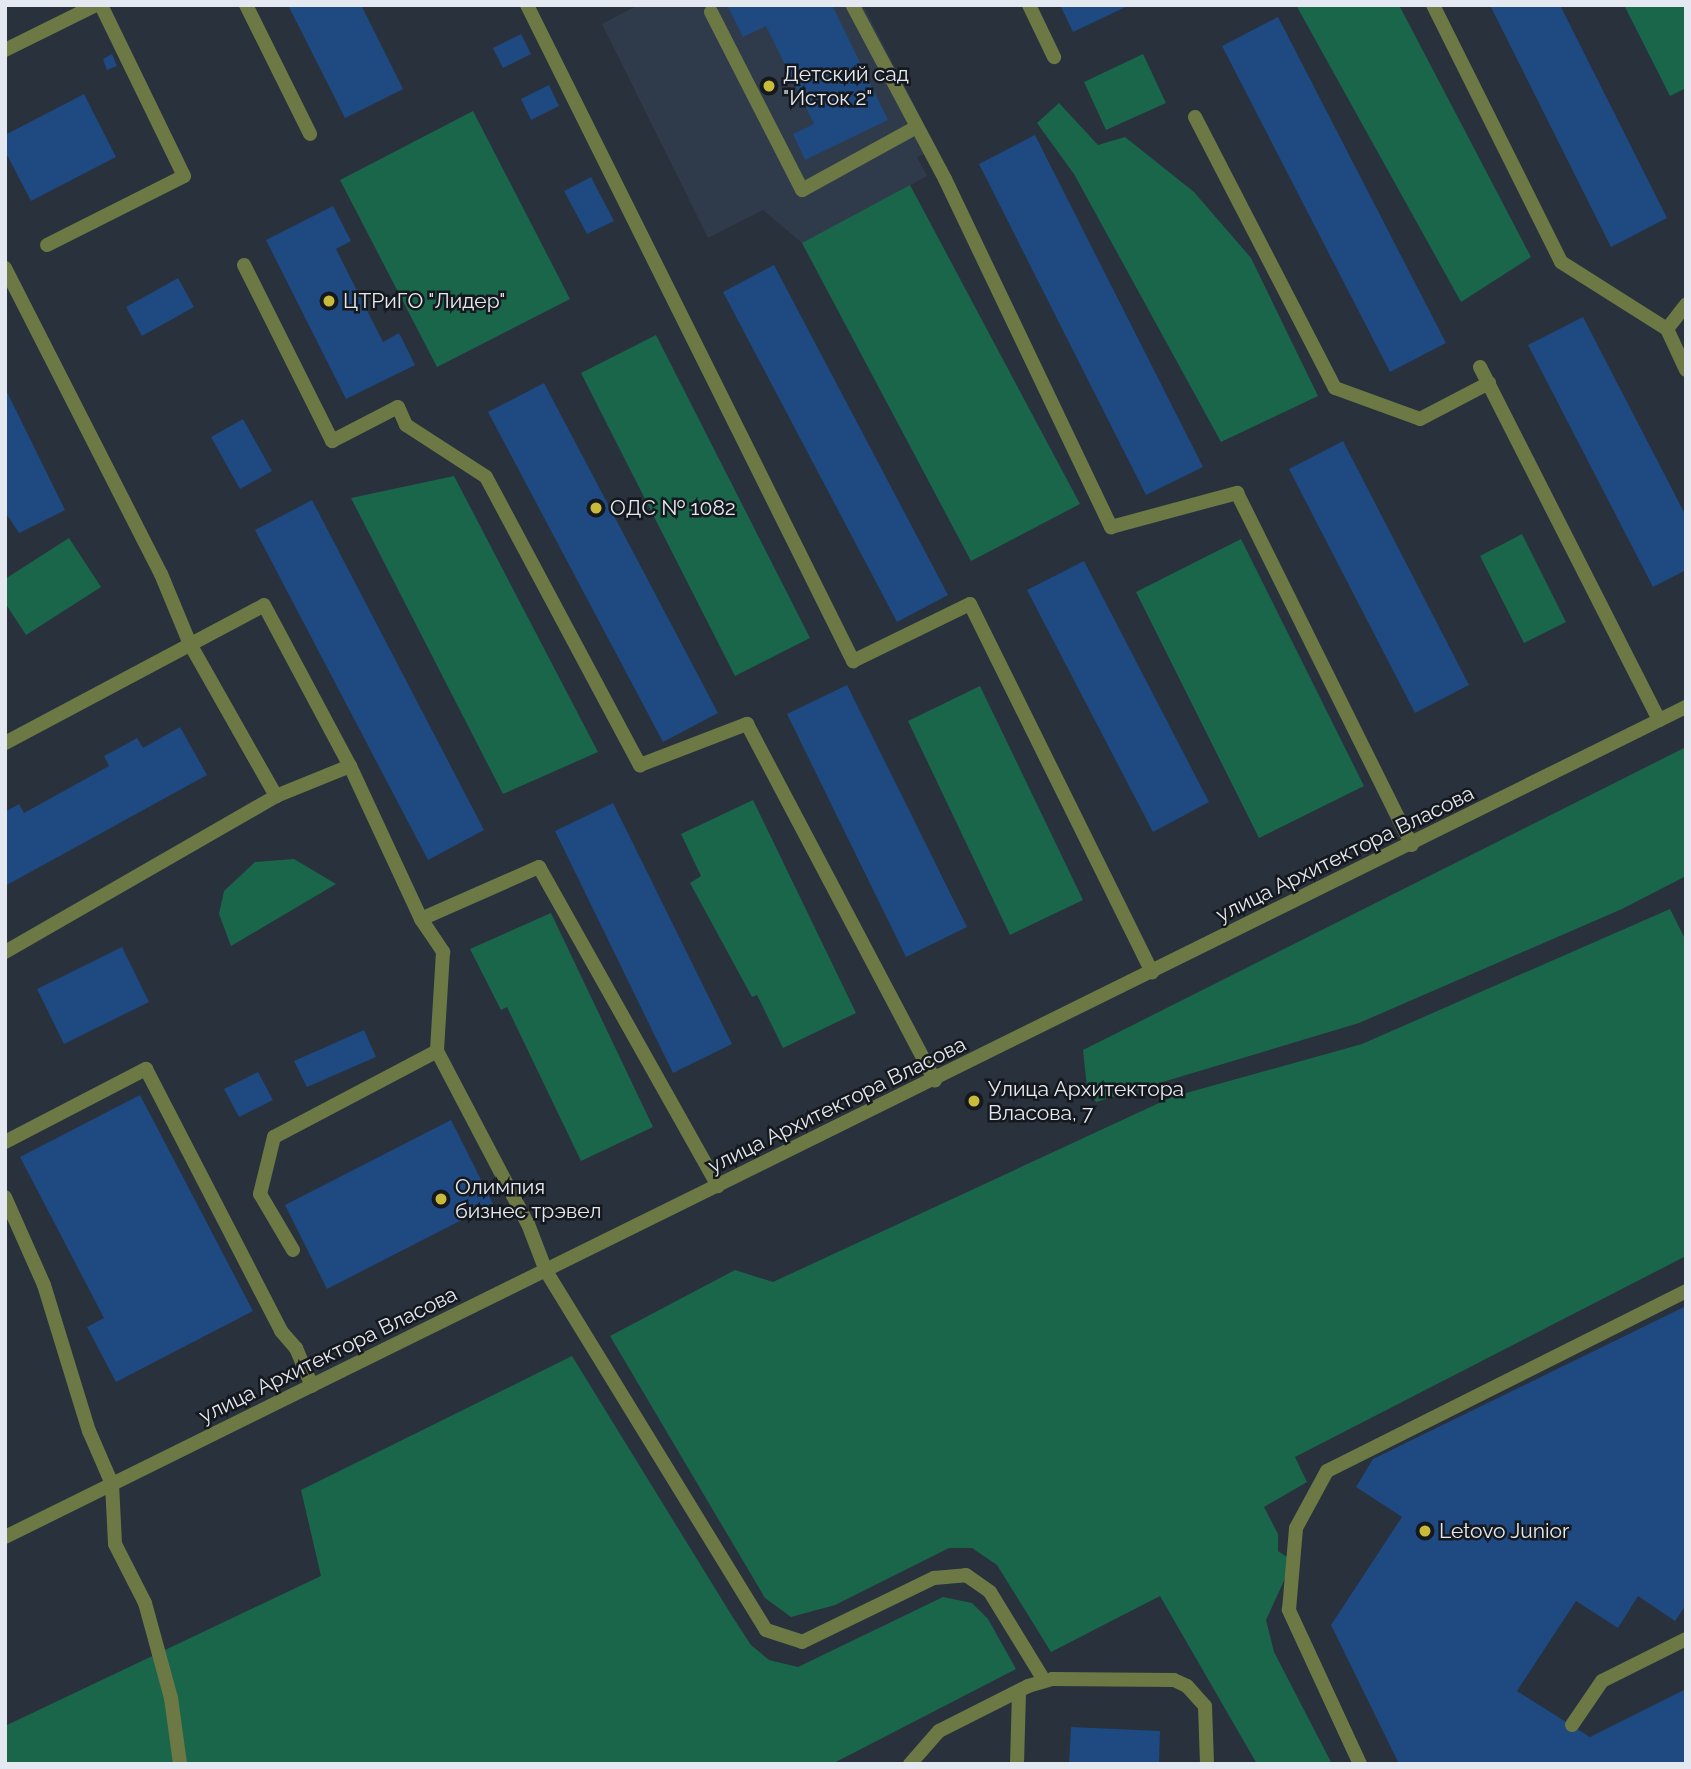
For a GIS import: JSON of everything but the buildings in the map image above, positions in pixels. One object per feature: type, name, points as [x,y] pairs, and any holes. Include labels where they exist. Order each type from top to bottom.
[{"type":"street","points":[[5,50],[99,5],[184,176],[47,245]]},
{"type":"street","points":[[246,5],[310,134]]},
{"type":"street","points":[[527,5],[853,661],[970,604],[1153,972]]},
{"type":"street","points":[[1029,5],[1054,57]]},
{"type":"street","points":[[1433,5],[1561,262],[1667,329],[1686,370]]},
{"type":"street","points":[[853,6],[915,128],[945,179],[1111,527],[1237,493],[1412,845]]},
{"type":"street","points":[[711,12],[802,190],[915,128]]},
{"type":"street","points":[[1195,117],[1335,388],[1420,419],[1489,383]]},
{"type":"street","points":[[244,265],[332,441],[398,407],[406,425],[486,477],[640,765],[747,724],[935,1080]]},
{"type":"street","points":[[5,268],[161,575],[190,644],[276,796]]},
{"type":"street","points":[[1667,329],[1686,305]]},
{"type":"street","points":[[1480,367],[1659,720]]},
{"type":"street","points":[[5,743],[264,605],[350,766],[421,919],[443,952],[437,1051],[528,1224],[546,1271],[766,1630],[802,1642],[934,1578],[966,1575],[990,1592],[1044,1680]]},
{"type":"street","name":"улица Архитектора Власова","points":[[5,1537],[1412,845],[1686,707]]},
{"type":"street","points":[[5,952],[276,796],[350,766]]},
{"type":"street","points":[[421,919],[539,867],[718,1186]]},
{"type":"street","points":[[293,1250],[260,1194],[274,1138],[437,1051]]},
{"type":"street","points":[[5,1142],[146,1069],[281,1331],[296,1348],[312,1386]]},
{"type":"street","points":[[5,1198],[44,1285],[89,1431],[112,1484],[115,1544],[145,1602],[171,1698],[180,1764]]},
{"type":"street","points":[[1360,1764],[1289,1610],[1296,1528],[1327,1471],[1686,1291]]},
{"type":"street","points":[[1572,1726],[1602,1681],[1686,1639]]},
{"type":"street","points":[[910,1764],[939,1731],[1044,1680],[1174,1680],[1187,1686],[1205,1706],[1207,1764]]},
{"type":"street","points":[[1017,1764],[1019,1691]]},
{"type":"shaded area","name":"Детский сад \"Исток 2\"","points":[[638,5],[863,5],[937,149],[917,157],[927,176],[887,198],[812,258],[802,243],[763,210],[708,238],[602,24]]},
{"type":"green space","points":[[1296,5],[1399,5],[1531,257],[1461,302]]},
{"type":"green space","points":[[1624,5],[1686,5],[1686,88],[1670,96]]},
{"type":"green space","points":[[1143,54],[1166,103],[1106,130],[1084,82]]},
{"type":"green space","points":[[1059,103],[1098,145],[1125,137],[1194,192],[1251,258],[1318,396],[1221,442],[1074,174],[1037,123]]},
{"type":"green space","points":[[473,111],[570,299],[437,367],[340,180]]},
{"type":"green space","points":[[910,185],[1080,504],[971,561],[802,243]]},
{"type":"green space","points":[[656,335],[810,638],[735,676],[581,373]]},
{"type":"green space","points":[[454,476],[598,752],[503,794],[351,498]]},
{"type":"green space","points":[[1522,534],[1566,622],[1524,643],[1480,556]]},
{"type":"green space","points":[[69,538],[101,587],[26,635],[5,603],[5,579]]},
{"type":"green space","points":[[1241,539],[1364,786],[1259,838],[1136,592]]},
{"type":"green space","points":[[980,686],[1083,900],[1010,935],[908,721]]},
{"type":"green space","points":[[1686,747],[1686,876],[1622,909],[1359,1023],[1096,1102],[1087,1087],[1083,1050]]},
{"type":"green space","points":[[753,800],[856,1013],[783,1048],[757,995],[752,997],[690,883],[701,876],[681,834]]},
{"type":"green space","points":[[294,859],[336,884],[231,946],[219,914],[224,891],[255,862]]},
{"type":"green space","points":[[1670,909],[1686,941],[1686,1256],[1295,1457],[1307,1482],[1264,1507],[1278,1534],[1278,1551],[1293,1561],[1266,1620],[1274,1652],[1332,1764],[1257,1764],[1160,1596],[1051,1652],[997,1565],[972,1548],[949,1548],[835,1605],[791,1617],[765,1598],[610,1336],[735,1270],[773,1282],[1172,1097],[1362,1044]]},
{"type":"green space","points":[[551,913],[653,1127],[581,1161],[507,1007],[501,1010],[470,949]]},
{"type":"green space","points":[[572,1356],[732,1616],[751,1645],[769,1660],[798,1667],[943,1597],[972,1603],[988,1619],[1016,1669],[832,1764],[5,1764],[5,1726],[321,1576],[301,1490]]},
{"type":"place","name":"Детский сад \"Исток 2\"","points":[[769,86]]},
{"type":"place","name":"ЦТРиГО \"Лидер\"","points":[[329,301]]},
{"type":"place","name":"ОДС № 1082","points":[[596,508]]},
{"type":"place","name":"Улица Архитектора Власова, 7","points":[[974,1101]]},
{"type":"place","name":"Олимпия бизнес трэвел","points":[[441,1199]]},
{"type":"place","name":"Letovo Junior","points":[[1425,1531]]}]
